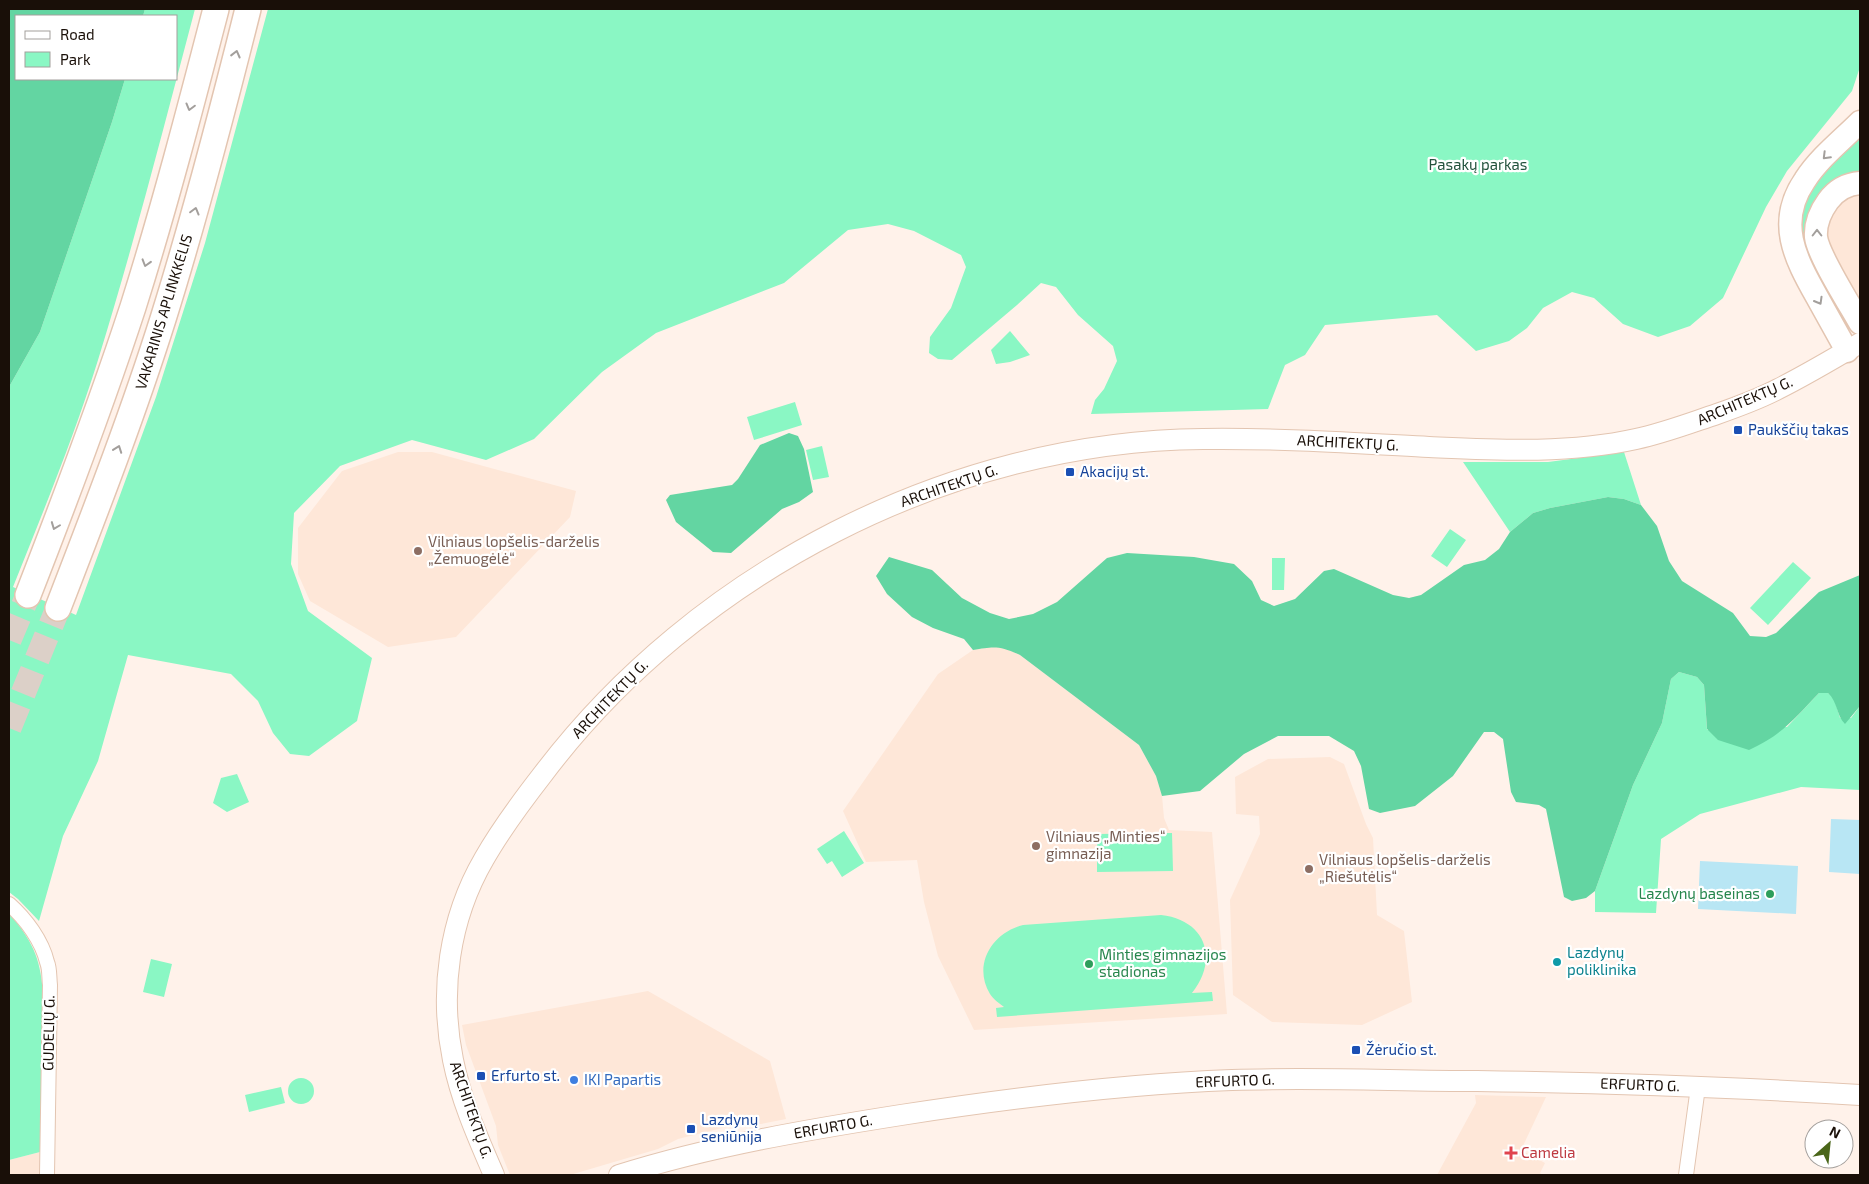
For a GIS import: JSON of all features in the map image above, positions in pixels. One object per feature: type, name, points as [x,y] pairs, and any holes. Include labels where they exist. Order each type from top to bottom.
[{"type":"highway","name":"VAKARINIS APLINKKELIS","points":[[28,595],[72,481],[133,307],[160,216],[216,9]]},
{"type":"highway","name":"VAKARINIS APLINKKELIS","points":[[58,608],[105,486],[162,320],[196,206],[248,9]]},
{"type":"main road","points":[[1853,347],[1799,265],[1792,247],[1790,229],[1791,213],[1796,195],[1805,180],[1816,166],[1860,122]]},
{"type":"main road","points":[[1860,183],[1842,188],[1832,195],[1823,208],[1816,228],[1816,240],[1822,255],[1860,323]]},
{"type":"street","name":"ARCHITEKTŲ G.","points":[[494,1175],[470,1118],[459,1084],[453,1063],[447,1020],[448,979],[452,942],[471,883],[518,807],[557,755],[603,703],[642,665],[705,612],[775,565],[860,519],[919,494],[986,472],[1053,456],[1120,445],[1198,439],[1276,439],[1540,450],[1584,447],[1635,440],[1731,409],[1773,392],[1853,347]]},
{"type":"street","name":"GUDELIŲ G.","points":[[9,904],[31,928],[41,945],[48,963],[50,1003],[48,1175]]},
{"type":"street","name":"ERFURTO G.","points":[[619,1175],[699,1153],[848,1124],[990,1102],[1163,1084],[1231,1080],[1344,1078],[1607,1084],[1860,1095]]},
{"type":"street","points":[[1686,1175],[1698,1088]]},
{"type":"shaded area","points":[[1860,188],[1860,306],[1824,242],[1831,206]]},
{"type":"shaded area","name":"Vilniaus lopšelis-darželis „Žemuogėlė“","points":[[398,452],[432,452],[576,491],[570,517],[456,637],[388,647],[310,601],[298,574],[298,528],[342,471]]},
{"type":"shaded area","name":"Vilniaus „Minties“ gimnazija","points":[[1003,647],[1020,655],[1139,745],[1156,776],[1162,796],[1164,818],[1169,830],[1212,832],[1227,1014],[974,1030],[938,956],[924,902],[917,860],[866,862],[843,811],[938,674],[973,650]]},
{"type":"shaded area","name":"Vilniaus lopšelis-darželis „Riešutėlis“","points":[[1330,757],[1344,764],[1373,838],[1377,915],[1404,931],[1412,1002],[1362,1025],[1272,1022],[1233,995],[1230,900],[1260,834],[1259,816],[1236,814],[1235,777],[1268,759]]},
{"type":"shaded area","points":[[648,991],[770,1061],[786,1119],[761,1124],[734,1125],[678,1139],[658,1149],[570,1175],[510,1175],[498,1145],[496,1126],[466,1045],[462,1025]]},
{"type":"shaded area","points":[[1475,1095],[1546,1097],[1521,1150],[1545,1163],[1540,1173],[1542,1175],[1437,1175],[1476,1103]]},
{"type":"shaded area","points":[[40,1152],[40,1175],[9,1175],[9,1160]]},
{"type":"green space","points":[[9,9],[145,9],[143,15],[15,15],[15,80],[125,80],[40,332],[9,387]]},
{"type":"green space","name":"Pasakų parkas","points":[[145,9],[195,9],[178,72],[178,15],[143,15]]},
{"type":"green space","name":"Pasakų parkas","points":[[268,9],[1860,9],[1860,67],[1852,91],[1787,171],[1766,207],[1723,298],[1690,326],[1658,337],[1623,324],[1594,298],[1572,292],[1543,308],[1527,328],[1509,341],[1476,351],[1437,315],[1325,325],[1305,355],[1285,365],[1268,409],[1091,414],[1095,400],[1104,389],[1117,361],[1113,346],[1078,315],[1056,287],[1041,283],[952,360],[938,359],[929,353],[930,337],[951,308],[966,267],[961,255],[914,231],[888,224],[848,230],[784,283],[656,333],[602,372],[534,439],[486,460],[412,440],[340,466],[294,513],[291,564],[308,611],[372,658],[357,721],[309,756],[290,754],[273,733],[258,701],[231,674],[128,655],[98,761],[63,836],[39,921],[9,892],[9,387],[40,332],[125,80],[176,80],[136,229],[89,389],[47,503],[13,587],[76,615],[156,397],[205,243]]},
{"type":"green space","points":[[1860,133],[1860,173],[1817,203],[1844,314],[1838,318],[1806,262],[1797,226],[1811,184]]},
{"type":"green space","points":[[1010,331],[1030,355],[1010,362],[996,364],[991,350]]},
{"type":"green space","points":[[795,402],[802,425],[754,440],[747,417]]},
{"type":"green space","points":[[789,433],[798,436],[804,449],[813,492],[799,502],[782,509],[731,553],[713,552],[676,522],[666,500],[670,495],[732,485],[760,445]]},
{"type":"green space","points":[[822,446],[829,477],[813,480],[806,450]]},
{"type":"green space","points":[[1624,452],[1641,505],[1624,499],[1608,497],[1550,508],[1533,513],[1510,532],[1463,462],[1548,462]]},
{"type":"green space","points":[[1608,497],[1624,499],[1641,505],[1657,526],[1669,561],[1682,581],[1733,613],[1750,636],[1766,637],[1776,633],[1819,592],[1860,575],[1860,706],[1845,724],[1828,693],[1819,693],[1795,719],[1779,732],[1749,750],[1718,740],[1707,729],[1704,685],[1697,677],[1679,672],[1671,679],[1662,723],[1633,785],[1595,891],[1586,898],[1572,901],[1564,897],[1546,809],[1539,805],[1516,802],[1511,792],[1503,739],[1494,732],[1484,732],[1453,776],[1415,806],[1380,813],[1369,809],[1361,766],[1354,751],[1329,736],[1278,736],[1244,754],[1200,791],[1162,796],[1156,776],[1139,745],[1020,655],[997,648],[973,650],[964,639],[933,628],[912,617],[887,594],[876,576],[889,557],[932,570],[962,598],[990,613],[1009,619],[1033,614],[1057,602],[1107,558],[1127,553],[1194,557],[1234,564],[1252,581],[1261,600],[1274,606],[1295,599],[1324,571],[1334,569],[1393,595],[1409,598],[1421,595],[1464,565],[1485,560],[1499,549],[1510,532],[1533,513]]},
{"type":"green space","points":[[1450,529],[1466,540],[1447,567],[1431,556]]},
{"type":"green space","points":[[1272,558],[1285,558],[1284,590],[1272,590]]},
{"type":"green space","points":[[1793,562],[1811,578],[1768,625],[1750,608]]},
{"type":"green space","points":[[1679,672],[1697,677],[1704,685],[1707,730],[1787,727],[1819,693],[1828,693],[1834,698],[1840,718],[1851,718],[1860,706],[1860,790],[1801,787],[1700,814],[1661,839],[1656,913],[1595,912],[1595,891],[1633,785],[1662,723],[1671,679]]},
{"type":"green space","points":[[237,774],[249,802],[227,812],[213,803],[221,778]]},
{"type":"green space","points":[[844,831],[864,863],[842,877],[832,861],[827,864],[817,849]]},
{"type":"green space","points":[[1172,833],[1173,871],[1097,872],[1097,834]]},
{"type":"green space","points":[[9,913],[34,949],[40,968],[43,992],[40,1152],[9,1160]]},
{"type":"green space","points":[[1161,915],[1176,918],[1189,925],[1198,933],[1204,943],[1205,967],[1192,993],[1212,992],[1213,1001],[997,1017],[996,1008],[1004,1007],[990,994],[983,972],[988,951],[995,942],[1012,929],[1023,925]]},
{"type":"green space","points":[[151,959],[172,964],[164,997],[143,992]]},
{"type":"green space","points":[[301,1078],[310,1082],[314,1091],[310,1100],[301,1104],[292,1100],[288,1091],[292,1082]]},
{"type":"green space","points":[[281,1087],[285,1103],[249,1112],[245,1095]]},
{"type":"water","points":[[1831,819],[1860,820],[1860,874],[1829,872]]},
{"type":"water","points":[[1700,861],[1798,866],[1796,914],[1698,909]]},
{"type":"tunnel","points":[[9,640],[28,595]]},
{"type":"tunnel","points":[[9,728],[58,608]]},
{"type":"place","name":"Paukščių takas","points":[[1738,430]]},
{"type":"place","name":"Akacijų st.","points":[[1070,472]]},
{"type":"place","name":"Vilniaus lopšelis-darželis „Žemuogėlė“","points":[[418,551]]},
{"type":"place","name":"Vilniaus „Minties“ gimnazija","points":[[1036,846]]},
{"type":"place","name":"Vilniaus lopšelis-darželis „Riešutėlis“","points":[[1309,869]]},
{"type":"place","name":"Lazdynų baseinas","points":[[1770,894]]},
{"type":"place","name":"Lazdynų poliklinika","points":[[1557,962]]},
{"type":"place","name":"Minties gimnazijos stadionas","points":[[1089,964]]},
{"type":"place","name":"Žėručio st.","points":[[1356,1050]]},
{"type":"place","name":"Erfurto st.","points":[[481,1076]]},
{"type":"place","name":"IKI Papartis","points":[[574,1080]]},
{"type":"place","name":"Lazdynų seniūnija","points":[[691,1129]]},
{"type":"place","name":"Camelia","points":[[1511,1153]]}]
